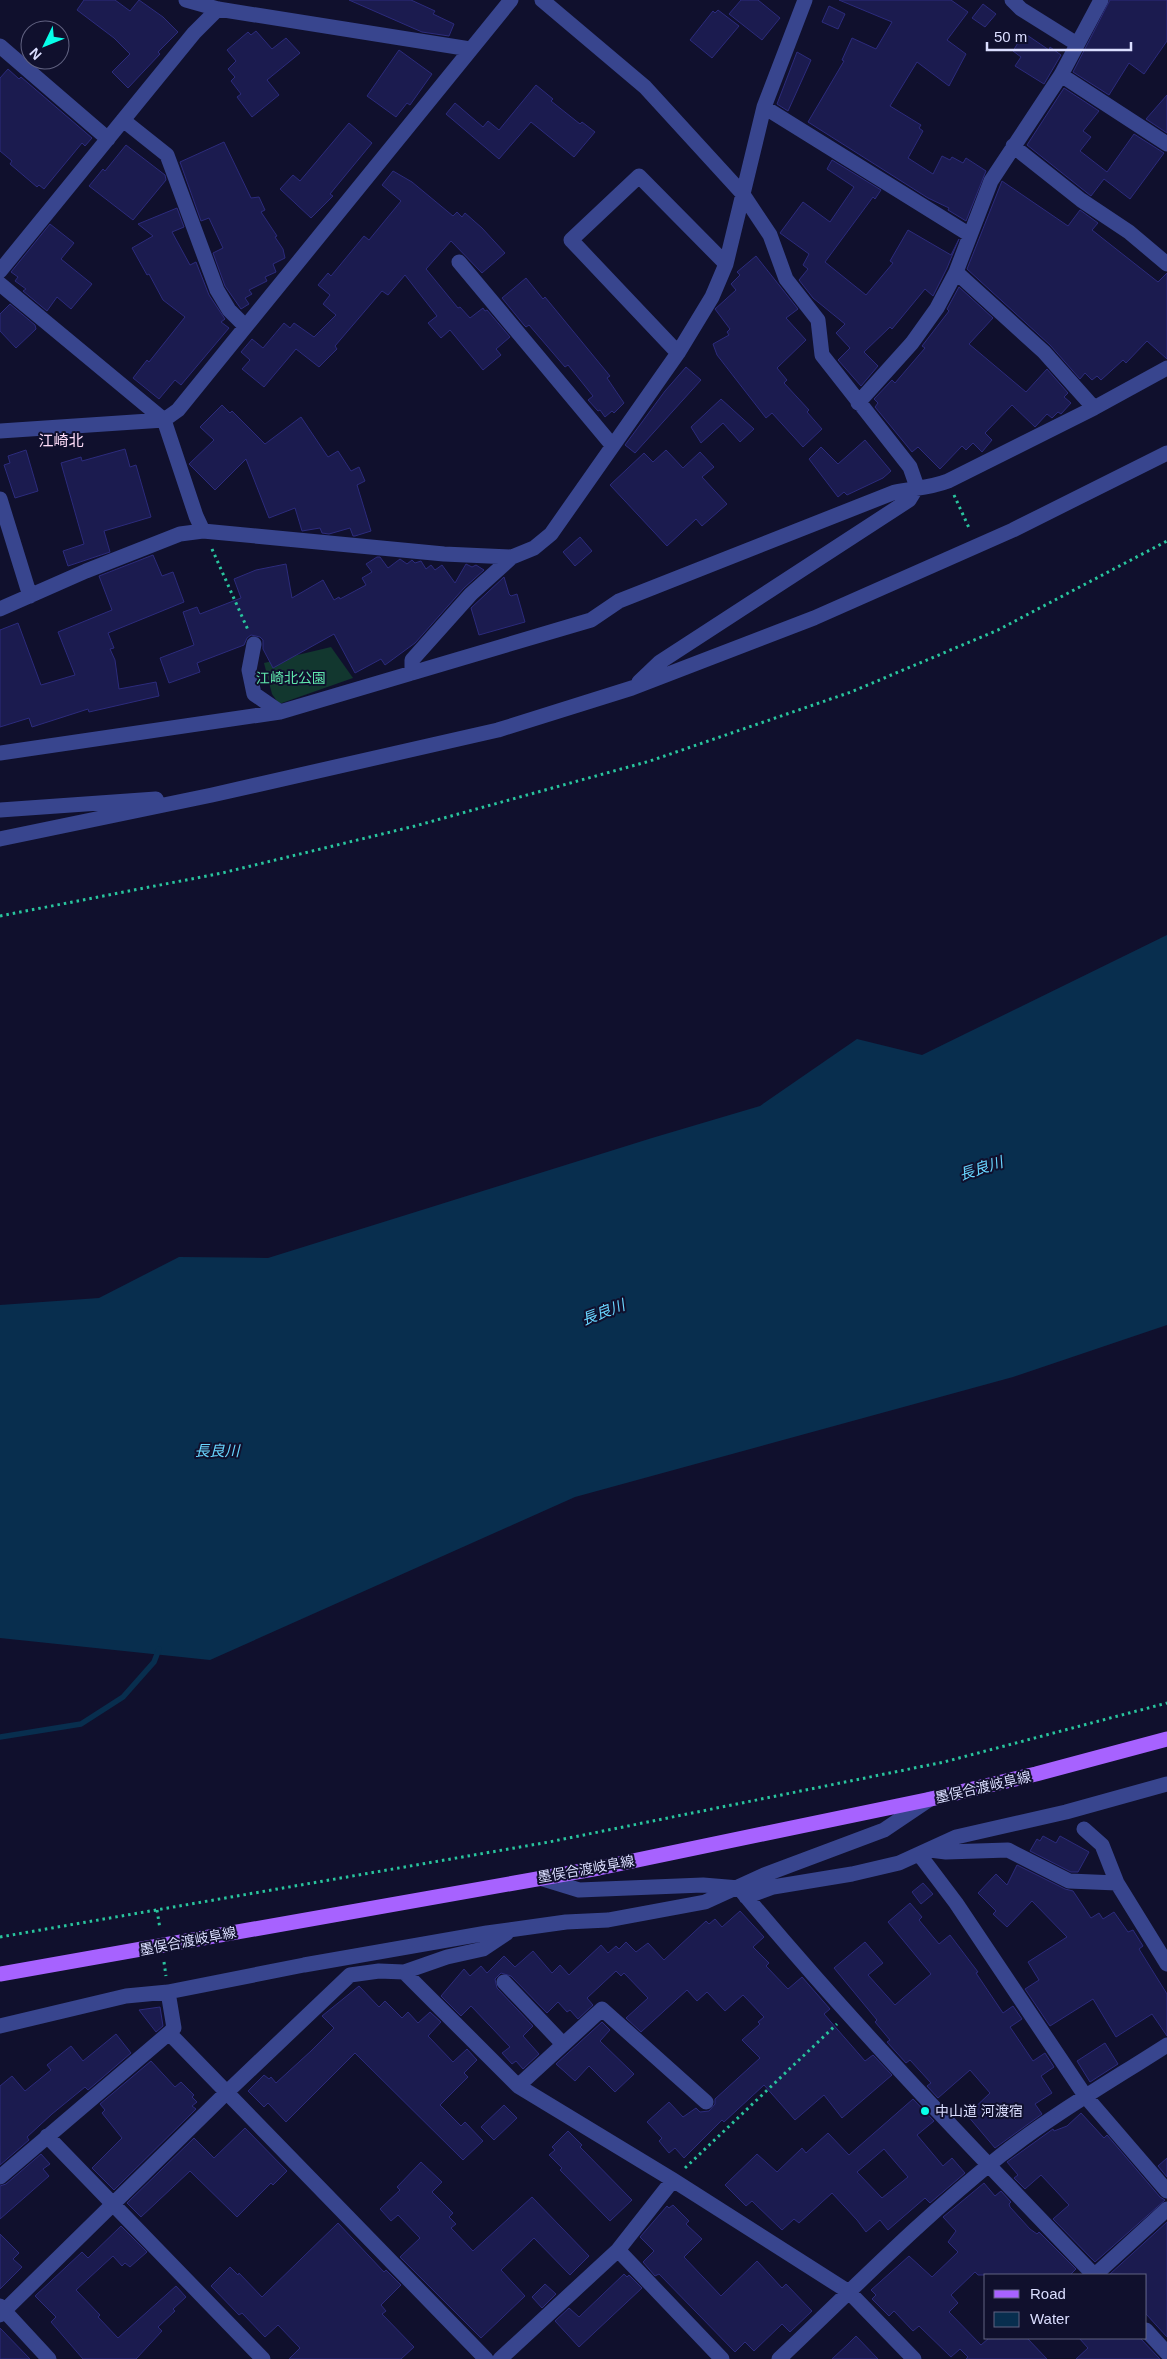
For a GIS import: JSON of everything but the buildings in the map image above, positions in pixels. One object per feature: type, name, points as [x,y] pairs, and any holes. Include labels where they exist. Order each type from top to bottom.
[{"type":"main road","name":"墨俣合渡岐阜線","points":[[0,1974],[599,1868],[931,1799],[1036,1774],[1167,1739]]},
{"type":"street","points":[[186,0],[218,9],[470,49]]},
{"type":"street","points":[[0,430],[164,420],[178,410],[511,0]]},
{"type":"street","points":[[542,0],[646,86],[742,193],[770,235],[786,279],[818,320],[822,355],[910,467],[917,487]]},
{"type":"street","points":[[0,609],[180,534],[203,531],[444,554],[512,556],[534,548],[551,534],[678,353],[712,297],[726,264],[764,107],[805,0]]},
{"type":"street","points":[[1012,0],[1021,9],[1077,44]]},
{"type":"street","points":[[858,403],[937,308],[956,272],[991,181],[1061,75],[1101,0]]},
{"type":"street","points":[[0,271],[194,32],[218,9]]},
{"type":"street","points":[[0,46],[108,139]]},
{"type":"street","points":[[1061,75],[1167,144]]},
{"type":"street","points":[[764,107],[970,234]]},
{"type":"street","points":[[123,120],[167,155],[217,290],[229,310],[245,326]]},
{"type":"street","points":[[1013,146],[1081,200],[1128,232],[1167,264]]},
{"type":"street","points":[[678,353],[571,240],[639,176],[726,264]]},
{"type":"street","points":[[459,262],[612,445]]},
{"type":"street","points":[[956,272],[1044,352],[1094,408]]},
{"type":"street","points":[[0,284],[164,420],[196,516],[203,531]]},
{"type":"street","points":[[0,753],[280,712],[591,620],[620,601],[895,492],[917,487],[931,488],[948,481],[1094,408],[1167,368]]},
{"type":"street","points":[[0,839],[212,795],[498,730],[632,688],[814,618],[977,546],[1167,453]]},
{"type":"street","points":[[632,688],[660,662],[909,500],[917,487]]},
{"type":"street","points":[[0,499],[30,596]]},
{"type":"street","points":[[412,673],[412,660],[471,594],[512,556]]},
{"type":"street","points":[[254,644],[249,670],[254,694],[280,712]]},
{"type":"street","points":[[0,810],[212,795]]},
{"type":"street","points":[[0,2026],[126,1996],[168,1992],[313,1964],[510,1930],[618,1918],[705,1902],[742,1892],[852,1874],[899,1863],[956,1837],[1066,1812],[1167,1784]]},
{"type":"street","points":[[742,1892],[764,1875],[884,1830],[931,1799]]},
{"type":"street","points":[[1084,1829],[1102,1845],[1117,1883],[1167,1964]]},
{"type":"street","points":[[924,1852],[1008,1850],[1069,1880],[1117,1883]]},
{"type":"street","points":[[924,1852],[1086,2097],[1167,2191]]},
{"type":"street","points":[[540,1878],[579,1890],[703,1885],[742,1892],[848,2014],[1093,2274]]},
{"type":"street","points":[[49,2359],[2,2311],[350,1975],[380,1971],[404,1972],[447,1956],[483,1949],[510,1930]]},
{"type":"street","points":[[404,1972],[518,2086],[673,2180],[849,2292],[914,2359]]},
{"type":"street","points":[[504,1982],[563,2044]]},
{"type":"street","points":[[0,2177],[174,2028],[168,1992]]},
{"type":"street","points":[[518,2086],[602,2008],[706,2102]]},
{"type":"street","points":[[169,2033],[486,2359]]},
{"type":"street","points":[[779,2359],[919,2223],[989,2165],[1086,2097],[1167,2045]]},
{"type":"street","points":[[47,2136],[263,2359]]},
{"type":"street","points":[[500,2359],[618,2250],[673,2180]]},
{"type":"street","points":[[1095,2274],[1167,2209]]},
{"type":"street","points":[[618,2250],[722,2359]]},
{"type":"street","points":[[1147,2331],[1167,2353]]},
{"type":"path","points":[[948,481],[977,546]]},
{"type":"path","points":[[203,531],[254,644]]},
{"type":"path","points":[[0,916],[231,870],[415,826],[650,761],[851,692],[998,630],[1167,542]]},
{"type":"path","points":[[0,1936],[558,1840],[944,1762],[1167,1703]]},
{"type":"path","points":[[673,2180],[848,2014]]},
{"type":"green space","name":"江崎北公園","points":[[331,647],[353,678],[279,704],[272,694],[264,663]]},
{"type":"water","name":"長良川","points":[[1167,935],[1167,1325],[1013,1377],[575,1497],[210,1660],[0,1638],[0,1305],[99,1298],[179,1257],[268,1258],[760,1106],[857,1039],[922,1055]]},
{"type":"waterway","points":[[0,1737],[81,1724],[123,1697],[154,1662],[159,1649]]},
{"type":"place","name":"中山道 河渡宿","points":[[925,2111]]},
{"type":"district","name":"江崎北","points":[[61,440]]}]
